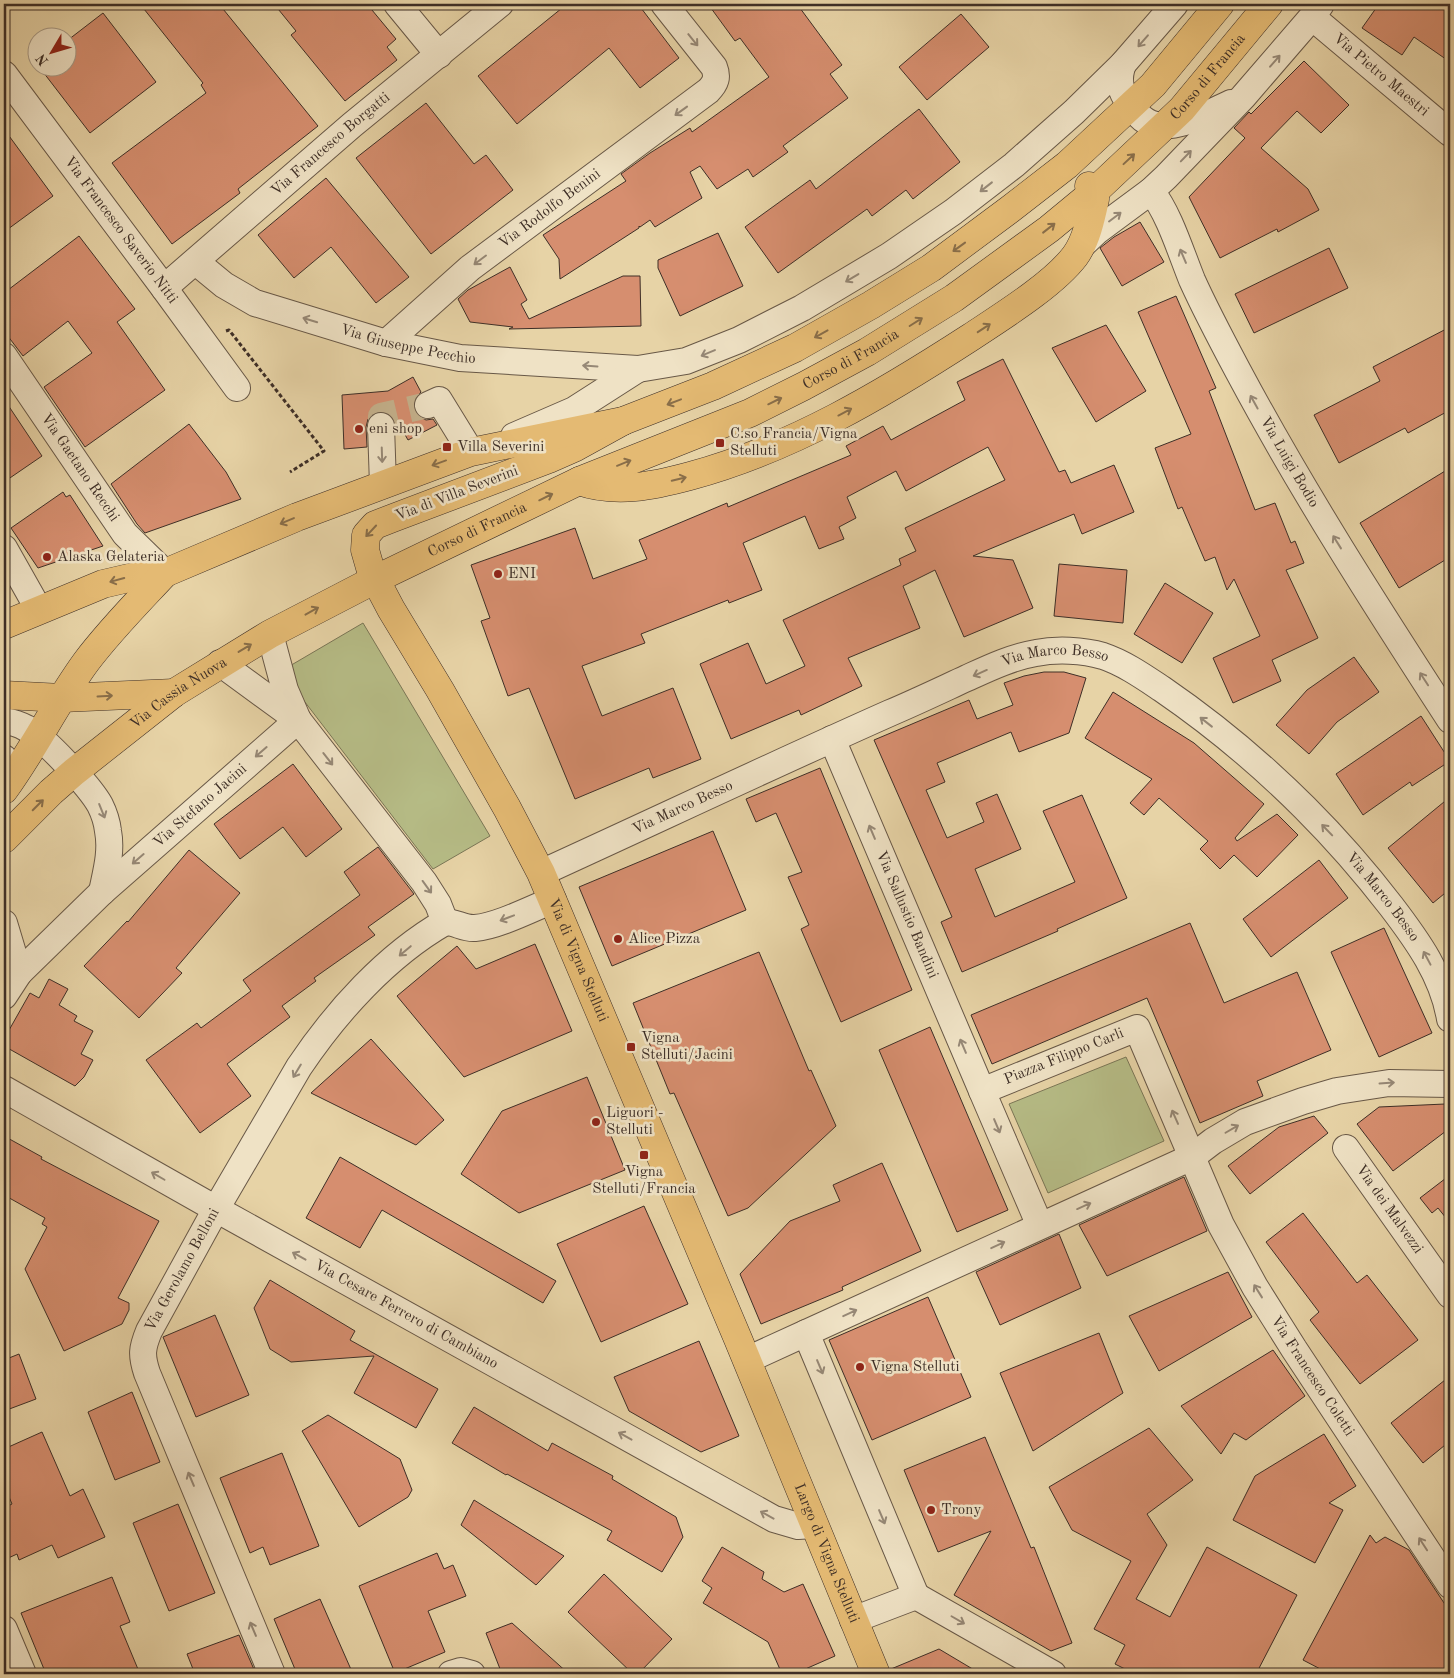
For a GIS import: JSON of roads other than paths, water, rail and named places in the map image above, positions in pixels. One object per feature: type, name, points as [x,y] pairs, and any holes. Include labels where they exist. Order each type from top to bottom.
[{"type":"main road","points":[[623,421],[713,386],[795,348],[849,318],[931,268],[1067,165],[1132,107],[1153,85],[1220,4]]},
{"type":"main road","name":"Corso di Francia","points":[[376,579],[579,481],[750,412],[804,386],[867,352],[980,280],[1095,192],[1165,126],[1199,90],[1269,4]]},
{"type":"main road","points":[[1067,165],[1095,192]]},
{"type":"main road","name":"Corso di Francia","points":[[579,481],[608,488],[631,488],[654,485],[733,464],[764,452],[865,401],[984,329],[1056,276],[1074,257],[1081,246],[1092,211],[1095,192]]},
{"type":"main road","name":"Via di Villa Severini","points":[[165,573],[297,517],[476,451],[623,421]]},
{"type":"main road","name":"Via di Villa Severini","points":[[376,579],[368,562],[364,543],[366,534],[375,525],[549,459],[574,448],[623,421]]},
{"type":"main road","points":[[4,625],[103,584],[133,577],[165,573]]},
{"type":"main road","points":[[4,790],[18,771],[38,736],[86,662],[112,630],[165,573]]},
{"type":"main road","name":"Via Cassia Nuova","points":[[4,839],[74,772],[174,693],[270,634],[376,579]]},
{"type":"main road","name":"Via di Vigna Stelluti","points":[[376,579],[391,609],[478,756],[541,873],[747,1360]]},
{"type":"main road","points":[[4,694],[62,698],[174,693]]},
{"type":"main road","name":"Largo di Vigna Stelluti","points":[[747,1360],[853,1620]]},
{"type":"main road","points":[[853,1620],[876,1674]]},
{"type":"street","points":[[397,4],[439,55]]},
{"type":"street","name":"Via Francesco Borgatti","points":[[164,288],[196,262],[346,117],[439,55],[500,4]]},
{"type":"street","name":"Via Rodolfo Benini","points":[[386,343],[470,268],[708,91],[716,79],[714,66],[664,4]]},
{"type":"street","points":[[638,370],[692,360],[739,340],[785,318],[903,248],[1014,165],[1074,112],[1123,64],[1175,4]]},
{"type":"street","name":"Corso di Francia","points":[[1081,246],[1097,231],[1151,191],[1243,97],[1317,10]]},
{"type":"street","name":"Via Pietro Maestri","points":[[1317,10],[1450,133]]},
{"type":"street","name":"Corso di Francia","points":[[1123,64],[1120,75],[1120,89],[1132,107],[1145,121],[1151,124],[1165,126],[1210,113],[1243,97]]},
{"type":"street","name":"Via Francesco Saverio Nitti","points":[[4,74],[237,388]]},
{"type":"street","points":[[1014,165],[1067,165]]},
{"type":"street","name":"Corso di Francia","points":[[1095,192],[1102,194],[1120,186],[1151,191]]},
{"type":"street","name":"Via Luigi Bodio","points":[[1151,191],[1161,204],[1195,286],[1225,348],[1272,433],[1382,615],[1450,720]]},
{"type":"street","name":"Via Giuseppe Pecchio","points":[[196,262],[224,285],[255,303],[386,343],[460,358],[638,370]]},
{"type":"street","name":"Via Gaetano Recchi","points":[[4,356],[125,534],[165,573]]},
{"type":"street","name":"Via di Villa Severini","points":[[476,451],[574,410],[638,370]]},
{"type":"street","points":[[428,405],[439,400],[476,451]]},
{"type":"street","points":[[381,426],[383,485]]},
{"type":"street","points":[[4,548],[39,610]]},
{"type":"street","points":[[270,634],[285,690],[298,720],[424,882],[438,904],[444,922],[458,923],[468,928],[484,927],[553,900]]},
{"type":"street","name":"Via Marco Besso","points":[[541,873],[832,738],[998,665],[1035,653],[1051,651],[1087,653],[1102,656],[1119,663],[1176,699],[1234,744],[1290,793],[1352,856],[1426,953],[1440,984],[1450,1019]]},
{"type":"street","points":[[220,663],[298,720]]},
{"type":"street","name":"Via Stefano Jacini","points":[[4,996],[19,973],[102,892],[298,720]]},
{"type":"street","points":[[4,721],[26,728],[38,736],[74,772],[96,799],[103,813],[108,832],[109,855],[102,892]]},
{"type":"street","name":"Via Sallustio Bandini","points":[[832,738],[982,1091]]},
{"type":"street","points":[[4,758],[4,778]]},
{"type":"street","name":"Via Gerolamo Belloni","points":[[272,1674],[143,1361],[142,1352],[149,1331],[216,1209],[299,1067],[326,1030],[356,996],[420,938],[444,922]]},
{"type":"street","points":[[4,923],[19,973]]},
{"type":"street","name":"Piazza Filippo Carli","points":[[982,1091],[1136,1028],[1192,1157]]},
{"type":"street","points":[[747,1360],[1192,1157],[1213,1141],[1245,1122],[1337,1091],[1389,1082],[1450,1084]]},
{"type":"street","name":"Via Cesare Ferrero di Cambiano","points":[[4,1089],[774,1519],[798,1526],[814,1525]]},
{"type":"street","points":[[982,1091],[1040,1226]]},
{"type":"street","name":"Via dei Malvezzi","points":[[1346,1148],[1450,1295]]},
{"type":"street","name":"Via Francesco Coletti","points":[[1192,1157],[1221,1225],[1255,1287],[1450,1584]]},
{"type":"street","points":[[806,1333],[916,1596],[1053,1674]]},
{"type":"street","name":"Largo di Vigna Stelluti","points":[[853,1620],[916,1596]]},
{"type":"street","points":[[4,1629],[23,1674]]},
{"type":"street","points":[[451,1674],[461,1671],[472,1674]]},
{"type":"tunnel","points":[[381,426],[381,416],[428,405]]},
{"type":"place","name":"eni shop","points":[[359,429]]},
{"type":"place","name":"C.so Francia/Vigna Stelluti","points":[[720,443]]},
{"type":"place","name":"Villa Severini","points":[[447,447]]},
{"type":"place","name":"Alaska Gelateria","points":[[47,557]]},
{"type":"place","name":"ENI","points":[[498,574]]},
{"type":"place","name":"Alice Pizza","points":[[618,939]]},
{"type":"place","name":"Vigna Stelluti/Jacini","points":[[631,1047]]},
{"type":"place","name":"Liguori - Stelluti","points":[[596,1122]]},
{"type":"place","name":"Vigna Stelluti/Francia","points":[[644,1155]]},
{"type":"place","name":"Vigna Stelluti","points":[[860,1367]]},
{"type":"place","name":"Trony","points":[[931,1510]]}]
